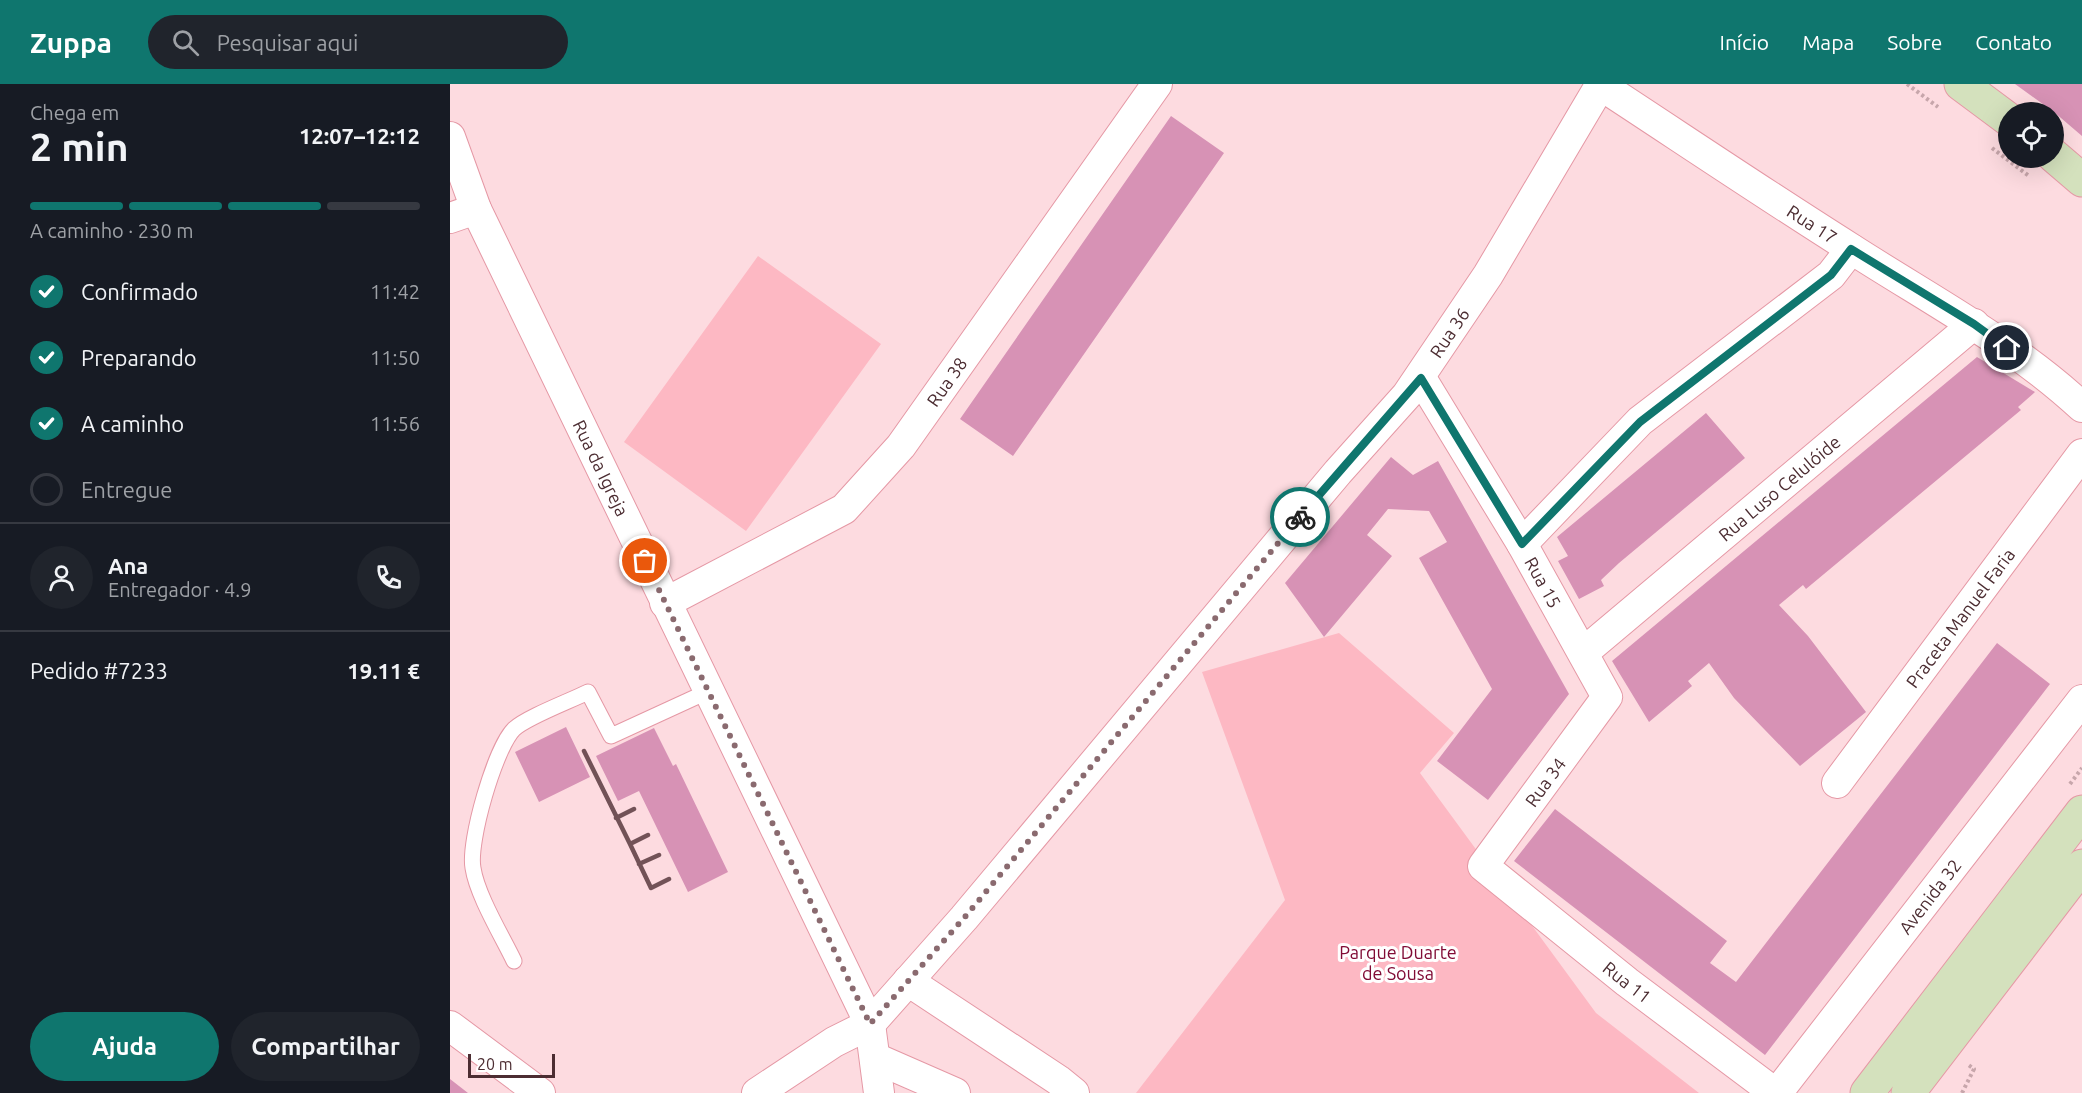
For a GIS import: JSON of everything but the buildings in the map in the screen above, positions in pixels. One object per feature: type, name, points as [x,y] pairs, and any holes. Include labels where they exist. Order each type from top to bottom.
[{"type":"main road","points":[[1962,84],[1998,111]]},
{"type":"main road","points":[[2045,169],[2082,180]]},
{"type":"main road","points":[[1867,1093],[2082,812]]},
{"type":"main road","points":[[1908,1093],[2082,866]]},
{"type":"street","name":"Rua 38","points":[[665,603],[844,509],[901,446],[1157,84]]},
{"type":"street","name":"Rua 17","points":[[1600,84],[1851,249],[1974,324],[2056,383],[2082,407]]},
{"type":"street","name":"Rua 36","points":[[870,1024],[1421,378],[1488,275],[1600,84]]},
{"type":"street","name":"Rua da Igreja","points":[[450,137],[463,213],[665,603],[870,1024],[879,1093]]},
{"type":"street","points":[[1522,544],[1640,422],[1831,275],[1851,249]]},
{"type":"street","name":"Rua Luso Celulóide","points":[[1584,652],[1974,324]]},
{"type":"street","name":"Rua 15","points":[[1421,378],[1522,544],[1584,652],[1607,698]]},
{"type":"street","name":"Praceta Manuel Faria","points":[[1837,783],[2082,454]]},
{"type":"street","name":"Rua 34","points":[[1483,866],[1607,698]]},
{"type":"street","name":"Avenida 32","points":[[1776,1093],[2082,700]]},
{"type":"street","name":"Rua 11","points":[[1483,866],[1627,982],[1776,1093]]},
{"type":"street","points":[[908,981],[1058,1080],[1074,1093]]},
{"type":"street","points":[[757,1093],[834,1042],[870,1024]]},
{"type":"street","points":[[450,1026],[540,1093]]},
{"type":"street","points":[[875,1058],[956,1093]]},
{"type":"lane","points":[[514,961],[473,869],[472,847],[494,764],[503,742],[516,728],[588,692],[611,736],[709,691]]},
{"type":"path","points":[[1907,84],[1944,112]]},
{"type":"path","points":[[1990,146],[2045,169]]},
{"type":"green space","points":[[758,256],[881,344],[746,531],[624,442]]},
{"type":"green space","name":"Parque Duarte de Sousa","points":[[1339,633],[1454,733],[1420,773],[1596,1013],[1699,1093],[1136,1093],[1285,900],[1202,672]]},
{"type":"railway","points":[[584,751],[630,844],[648,835]]},
{"type":"railway","points":[[616,818],[634,809]]},
{"type":"railway","points":[[630,844],[651,888],[669,879]]},
{"type":"railway","points":[[639,864],[659,855]]},
{"type":"way so far","points":[[645,561],[870,1024],[964,918],[1300,517]]},
{"type":"route","points":[[1300,517],[1421,378],[1522,544],[1640,422],[1831,275],[1851,249],[1974,324],[2007,348]]}]
